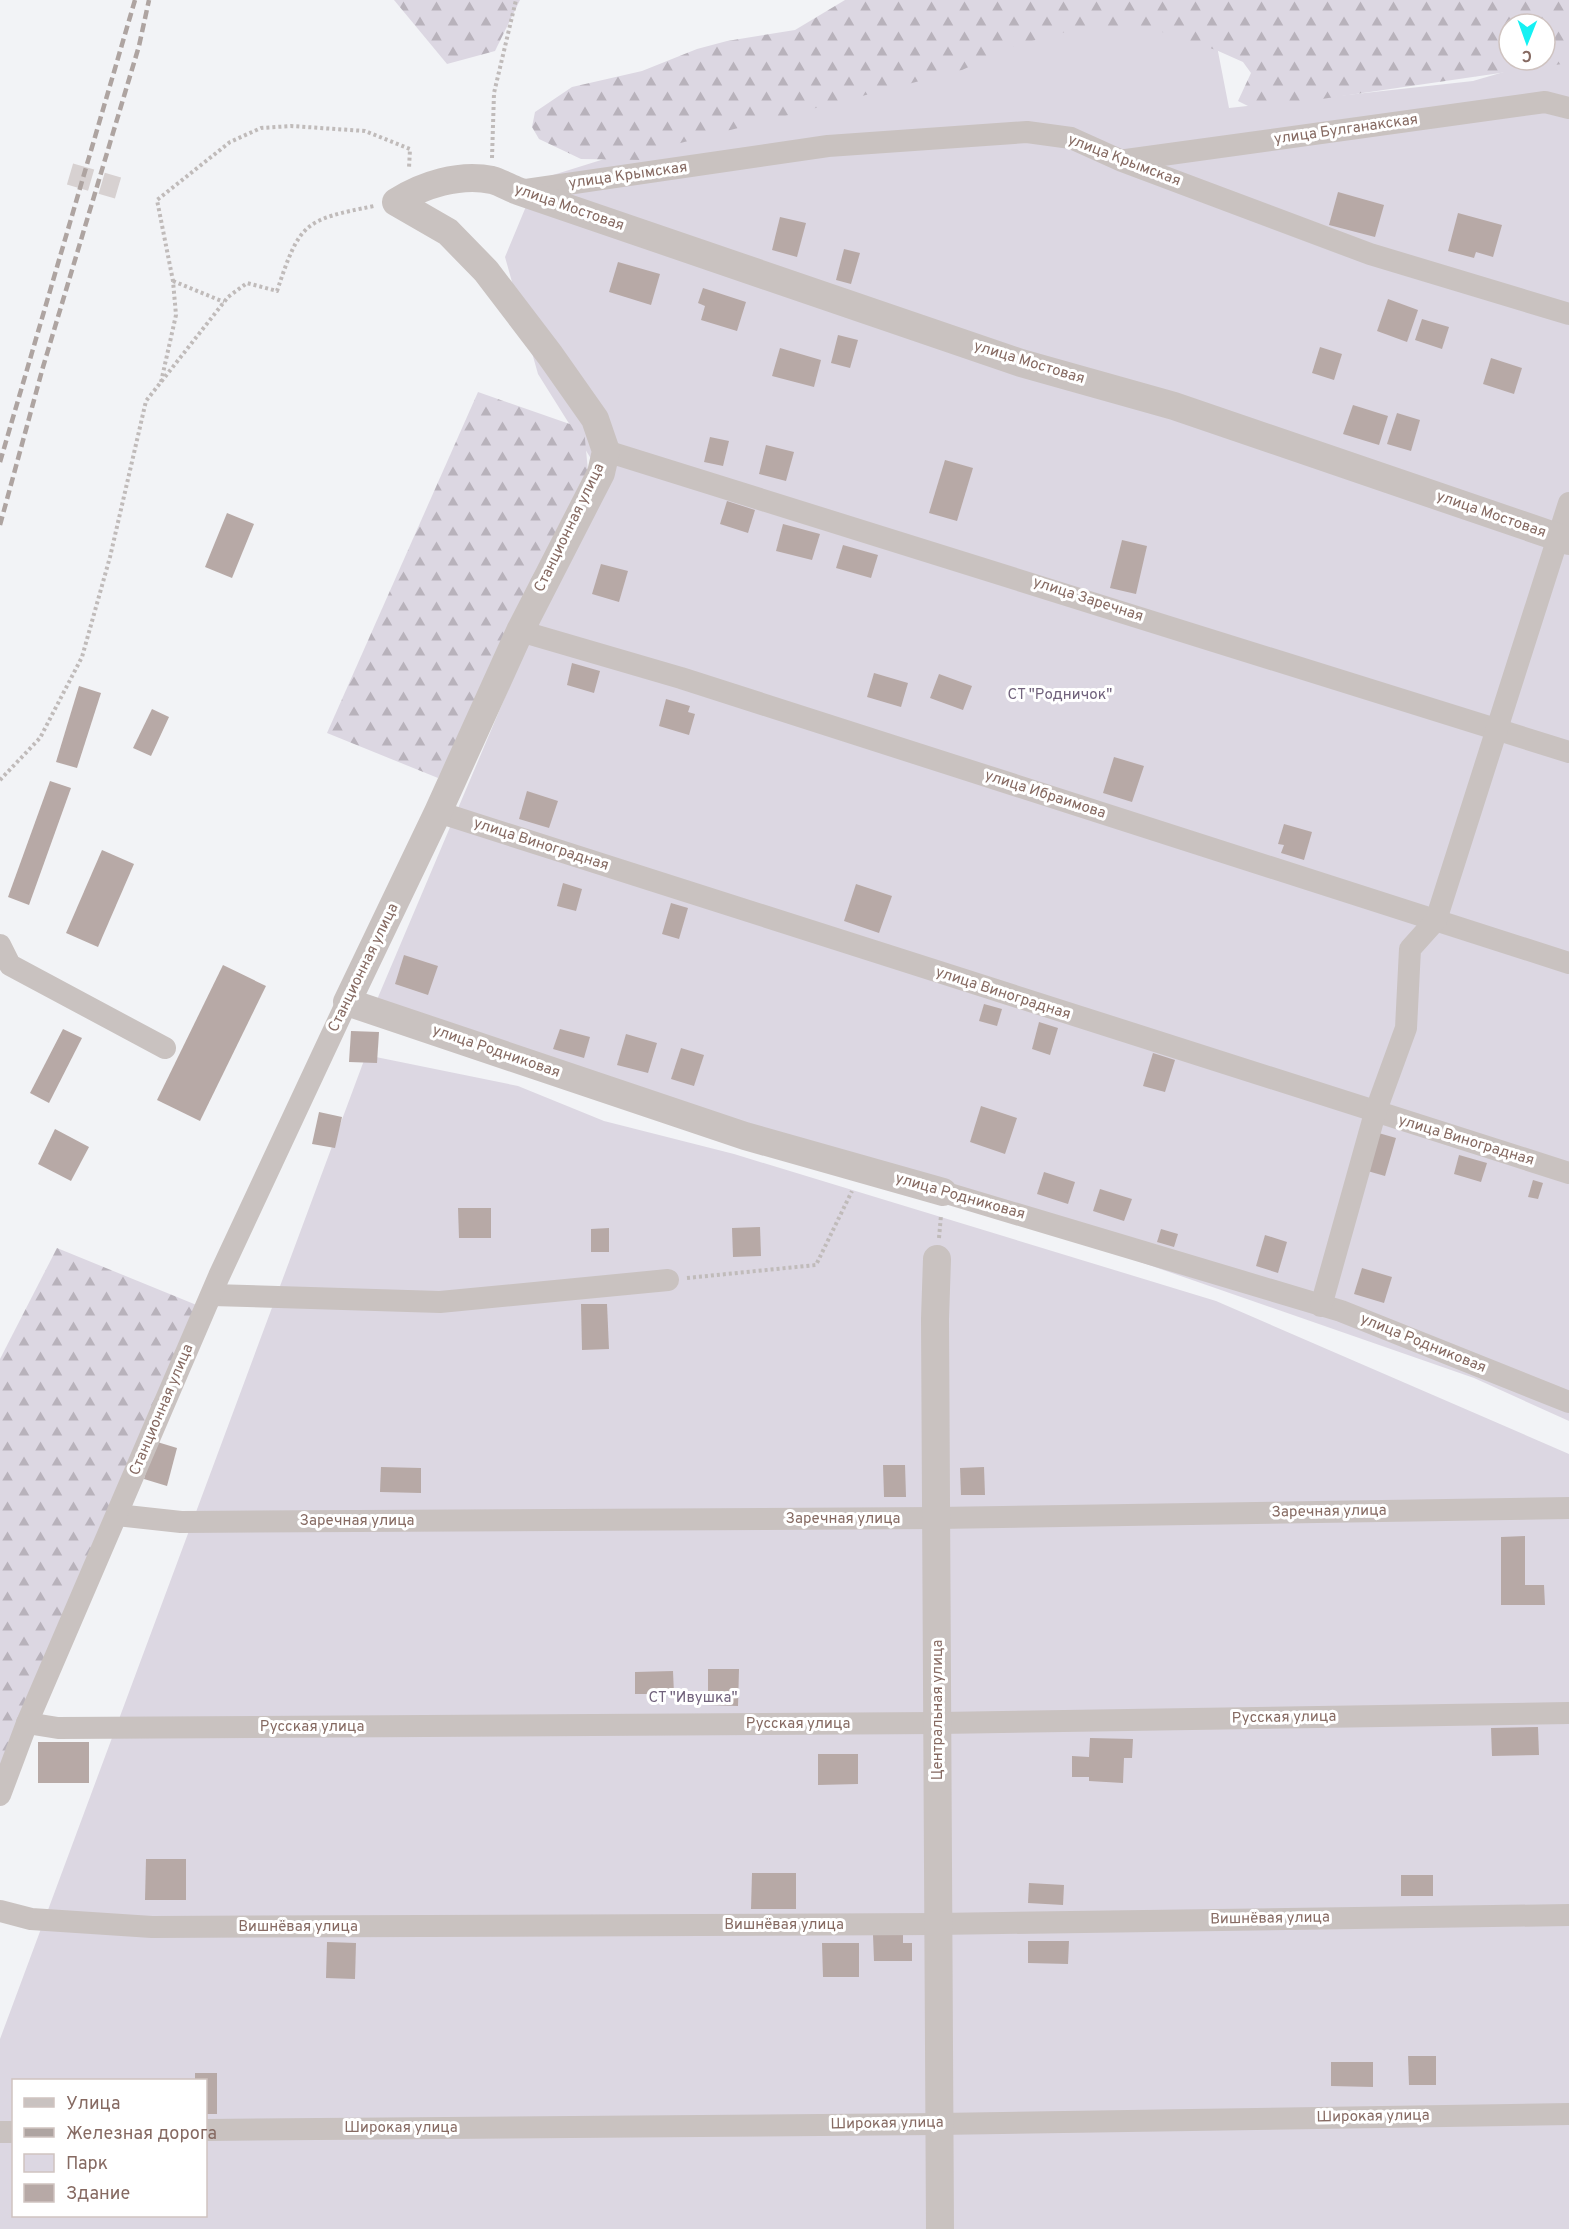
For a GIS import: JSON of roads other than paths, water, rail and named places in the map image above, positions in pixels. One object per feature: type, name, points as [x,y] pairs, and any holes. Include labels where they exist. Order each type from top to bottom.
[{"type":"street","name":"улица Булганакская","points":[[1122,161],[1545,102],[1569,108]]},
{"type":"street","name":"улица Крымская","points":[[518,191],[828,146],[1027,132],[1071,138],[1122,161],[1370,254],[1569,314]]},
{"type":"street","name":"улица Мостовая","points":[[396,201],[415,190],[452,180],[492,180],[518,191],[1021,363],[1174,406],[1564,539]]},
{"type":"street","name":"Станционная улица","points":[[0,1795],[27,1723],[212,1295],[520,632],[601,473],[606,451],[596,419],[486,271],[448,232],[396,201]]},
{"type":"street","name":"улица Заречная","points":[[606,451],[1569,753]]},
{"type":"street","points":[[1321,1306],[1375,1113],[1406,1028],[1410,949],[1436,920],[1496,729],[1564,539],[1569,503]]},
{"type":"street","name":"улица Ибраимова","points":[[520,632],[681,678],[1569,963]]},
{"type":"street","name":"улица Виноградная","points":[[438,812],[1375,1113],[1569,1173]]},
{"type":"street","points":[[0,945],[10,965],[165,1048]]},
{"type":"street","name":"улица Родниковая","points":[[347,1002],[746,1136],[943,1192],[1341,1311],[1569,1402]]},
{"type":"street","name":"Центральная улица","points":[[938,1259],[935,1319],[939,1723],[937,1924],[939,2229]]},
{"type":"street","points":[[212,1295],[440,1302],[668,1280]]},
{"type":"street","name":"Заречная улица","points":[[117,1515],[181,1522],[937,1518],[1569,1508]]},
{"type":"street","name":"Русская улица","points":[[27,1723],[58,1728],[939,1723],[1569,1713]]},
{"type":"street","name":"Вишнёвая улица","points":[[0,1911],[32,1919],[152,1927],[937,1924],[1569,1915]]},
{"type":"street","name":"Широкая улица","points":[[207,2130],[938,2124],[1569,2114]]},
{"type":"tunnel","points":[[70,174],[118,188]]},
{"type":"railway","points":[[0,462],[135,0]]},
{"type":"railway","points":[[0,525],[43,367],[139,46],[149,0]]},
{"type":"park label","name":"СТ \"Родничок\"","points":[[1060,695]]},
{"type":"park label","name":"СТ \"Ивушка\"","points":[[693,1698]]}]
